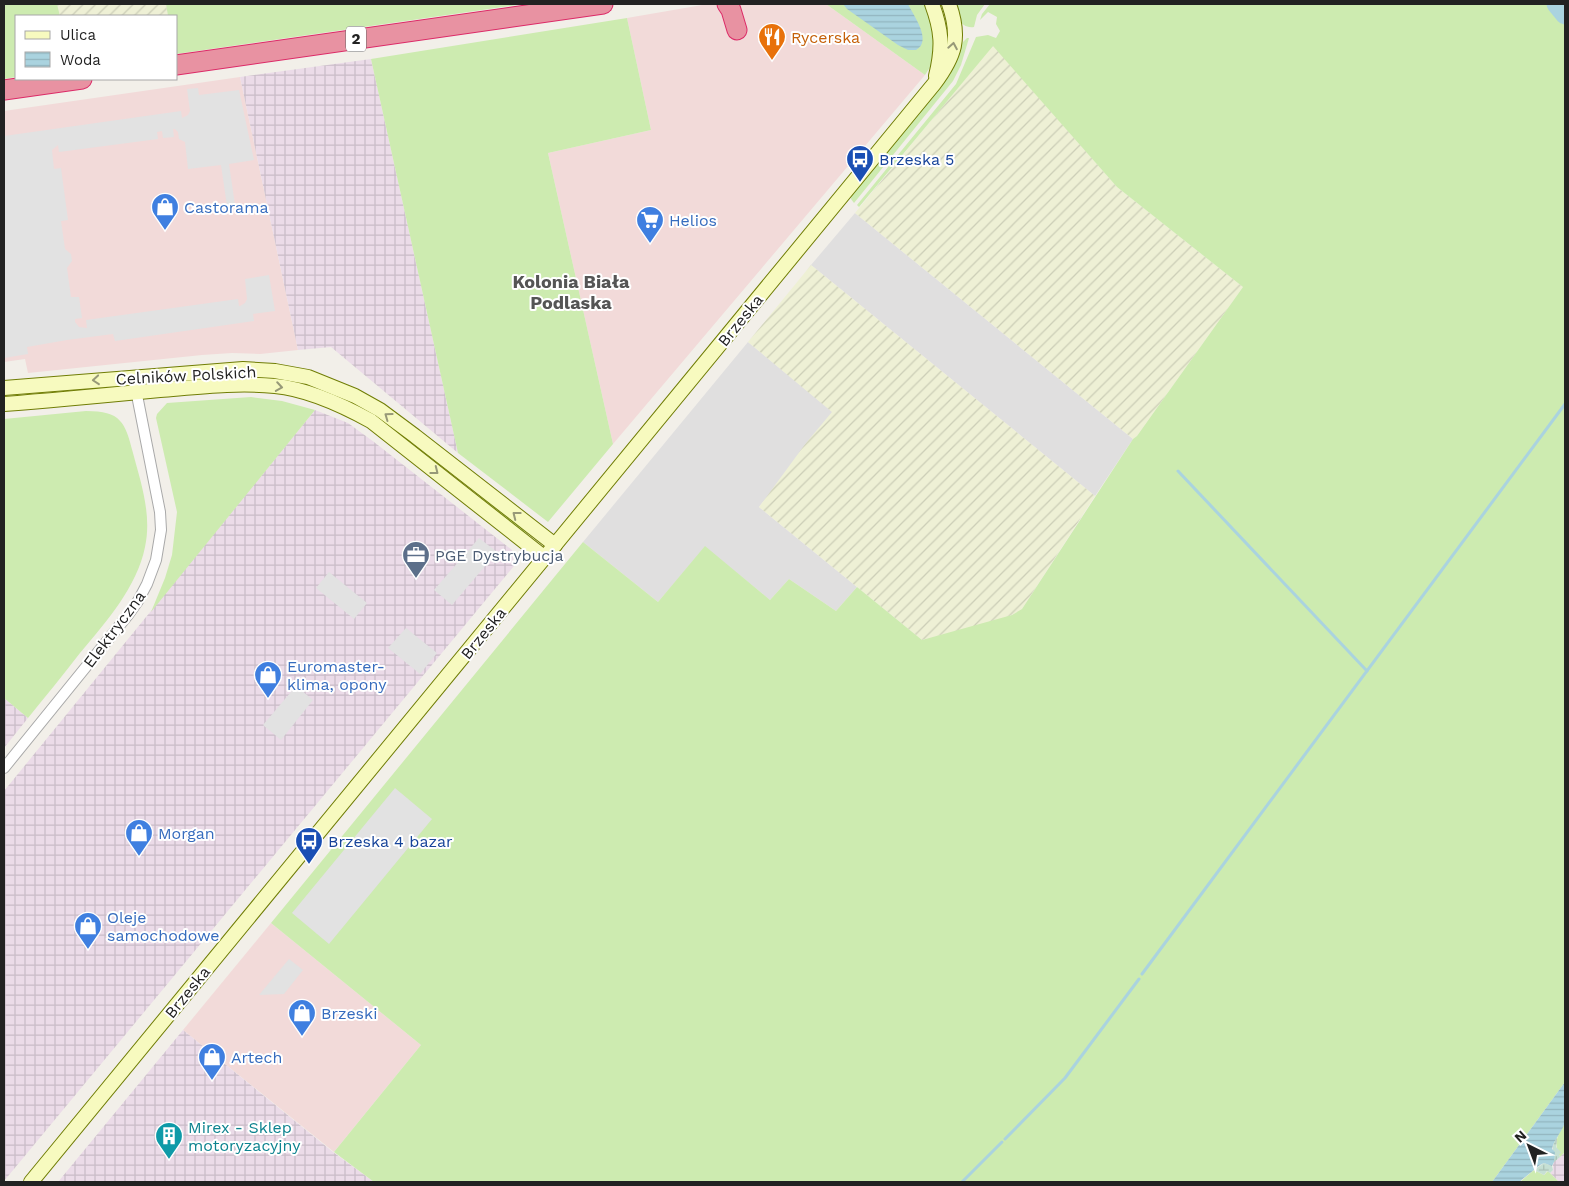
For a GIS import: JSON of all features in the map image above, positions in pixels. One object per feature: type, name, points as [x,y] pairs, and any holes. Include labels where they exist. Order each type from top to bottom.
[{"type":"highway","name":"2","points":[[178,65],[603,4]]},
{"type":"highway","points":[[727,4],[731,10],[737,30]]},
{"type":"highway","points":[[4,90],[75,80]]},
{"type":"street","name":"Brzeska","points":[[932,4],[940,25],[942,41],[940,62],[934,84]]},
{"type":"street","name":"Brzeska","points":[[31,1182],[934,84],[947,66],[954,48],[954,24],[949,4]]},
{"type":"street","name":"Celników Polskich","points":[[4,388],[134,376],[243,369],[275,371],[308,377],[352,402],[371,422],[545,558]]},
{"type":"street","name":"Elektryczna","points":[[4,768],[128,615],[147,584],[156,560],[161,530],[160,512],[134,376]]},
{"type":"street","name":"Celników Polskich","points":[[4,404],[197,387],[251,385],[275,386],[352,402],[380,410],[555,545]]},
{"type":"shaded area","points":[[708,4],[826,4],[925,75],[613,444],[548,153],[651,130],[627,18]]},
{"type":"shaded area","points":[[371,59],[458,453],[331,347],[298,350],[240,77]]},
{"type":"shaded area","points":[[240,77],[298,350],[260,354],[202,355],[28,373],[25,359],[4,362],[4,111]]},
{"type":"shaded area","points":[[198,88],[199,95],[239,90],[254,160],[229,164],[235,205],[227,206],[221,165],[188,169],[185,142],[179,139],[178,132],[175,129],[173,129],[174,137],[163,138],[162,131],[157,132],[158,139],[59,152],[58,145],[52,150],[54,169],[61,168],[68,220],[61,221],[65,249],[71,254],[72,261],[67,268],[71,297],[79,297],[82,318],[75,319],[75,322],[79,327],[87,328],[86,320],[238,299],[240,306],[247,299],[245,279],[269,275],[275,311],[253,314],[254,321],[115,341],[113,334],[67,340],[27,347],[28,354],[4,358],[4,136],[181,111],[182,118],[188,115],[190,111],[187,89]]},
{"type":"shaded area","points":[[855,213],[1133,439],[1095,496],[811,265]]},
{"type":"shaded area","points":[[748,342],[833,412],[759,507],[857,587],[836,611],[789,579],[770,600],[705,547],[658,602],[583,542]]},
{"type":"shaded area","points":[[315,410],[348,423],[512,550],[514,566],[4,1181],[4,791]]},
{"type":"shaded area","points":[[479,538],[497,552],[452,605],[434,590]]},
{"type":"shaded area","points":[[329,572],[367,603],[354,619],[316,588]]},
{"type":"shaded area","points":[[406,628],[437,653],[420,674],[388,648]]},
{"type":"shaded area","points":[[296,686],[313,700],[281,740],[263,725]]},
{"type":"shaded area","points":[[4,698],[28,718],[4,748]]},
{"type":"shaded area","points":[[395,788],[432,819],[329,944],[292,913]]},
{"type":"shaded area","name":"Brzeski","points":[[271,923],[421,1045],[334,1152],[183,1030]]},
{"type":"shaded area","points":[[289,959],[303,970],[284,994],[259,995]]},
{"type":"shaded area","points":[[183,1030],[333,1152],[374,1182],[58,1182]]},
{"type":"shaded area","points":[[1565,1152],[1565,1182],[1559,1182],[1550,1173],[1553,1170],[1553,1163]]},
{"type":"green space","points":[[4,4],[57,4],[60,15],[15,15],[15,77],[4,79]]},
{"type":"green space","points":[[57,4],[166,4],[168,15],[60,15]]},
{"type":"green space","points":[[166,4],[524,4],[178,54],[178,15],[168,15]]},
{"type":"green space","points":[[826,4],[928,4],[935,23],[936,58],[925,75]]},
{"type":"green space","points":[[953,4],[985,4],[977,15],[974,27],[969,27],[962,24]]},
{"type":"green space","points":[[990,4],[1565,4],[1565,1082],[1492,1182],[374,1182],[334,1152],[421,1045],[271,923],[583,542],[658,602],[705,546],[770,600],[789,579],[836,611],[857,587],[922,640],[1012,615],[1022,609],[1133,439],[1243,287],[1117,187],[993,46],[859,207],[857,205],[956,84],[976,37],[988,35],[996,38],[1000,31],[996,24],[997,17],[988,12],[980,20]]},
{"type":"green space","points":[[627,18],[651,130],[548,153],[613,444],[548,522],[458,453],[371,59]]},
{"type":"green space","points":[[969,38],[961,65],[953,81],[854,203],[851,199],[852,193],[962,43]]},
{"type":"green space","points":[[993,45],[1117,187],[1243,287],[1133,439],[855,213]]},
{"type":"green space","points":[[811,265],[1095,496],[1022,609],[1018,612],[1003,619],[922,640],[759,507],[806,443],[832,412],[748,342]]},
{"type":"green space","points":[[251,397],[282,401],[315,410],[151,612],[172,555],[177,512],[156,418],[157,414],[167,403]]},
{"type":"green space","points":[[86,411],[107,413],[120,420],[124,426],[145,499],[147,535],[145,547],[141,562],[128,590],[100,629],[28,718],[4,698],[4,419]]},
{"type":"green space","points":[[481,496],[527,531],[524,534],[480,500]]},
{"type":"green space","points":[[1565,1123],[1565,1152],[1560,1157],[1556,1144]]},
{"type":"green space","points":[[1562,1128],[1557,1138],[1556,1147],[1561,1152],[1560,1157],[1554,1162],[1552,1152],[1557,1136]]},
{"type":"green space","points":[[1544,1163],[1552,1166],[1553,1170],[1550,1173],[1547,1171],[1544,1175],[1534,1170]]},
{"type":"green space","points":[[1534,1170],[1544,1175],[1548,1171],[1559,1182],[1520,1182]]},
{"type":"water","points":[[843,4],[908,4],[922,34],[923,41],[921,46],[916,50],[908,50],[898,45],[847,9]]},
{"type":"water","points":[[1565,1082],[1565,1121],[1553,1145],[1552,1149],[1555,1152],[1552,1166],[1544,1163],[1519,1182],[1492,1182]]},
{"type":"waterway","points":[[1556,4],[1565,15]]},
{"type":"waterway","points":[[1142,974],[1565,404]]},
{"type":"waterway","points":[[1178,471],[1367,671]]},
{"type":"waterway","points":[[1005,1139],[1065,1078],[1139,979]]},
{"type":"waterway","points":[[962,1182],[1002,1142]]},
{"type":"place","name":"Rycerska","points":[[772,61]]},
{"type":"place","name":"Brzeska 5","points":[[860,183]]},
{"type":"place","name":"Castorama","points":[[165,231]]},
{"type":"place","name":"Helios","points":[[650,244]]},
{"type":"place","name":"PGE Dystrybucja","points":[[416,579]]},
{"type":"place","name":"Euromaster- klima, opony","points":[[268,699]]},
{"type":"place","name":"Morgan","points":[[139,857]]},
{"type":"place","name":"Brzeska 4 bazar","points":[[309,865]]},
{"type":"place","name":"Oleje samochodowe","points":[[88,950]]},
{"type":"place","name":"Brzeski","points":[[302,1037]]},
{"type":"place","name":"Artech","points":[[212,1081]]},
{"type":"place","name":"Mirex - Sklep motoryzacyjny","points":[[169,1160]]},
{"type":"district","name":"Kolonia Biała Podlaska","points":[[571,292]]}]
